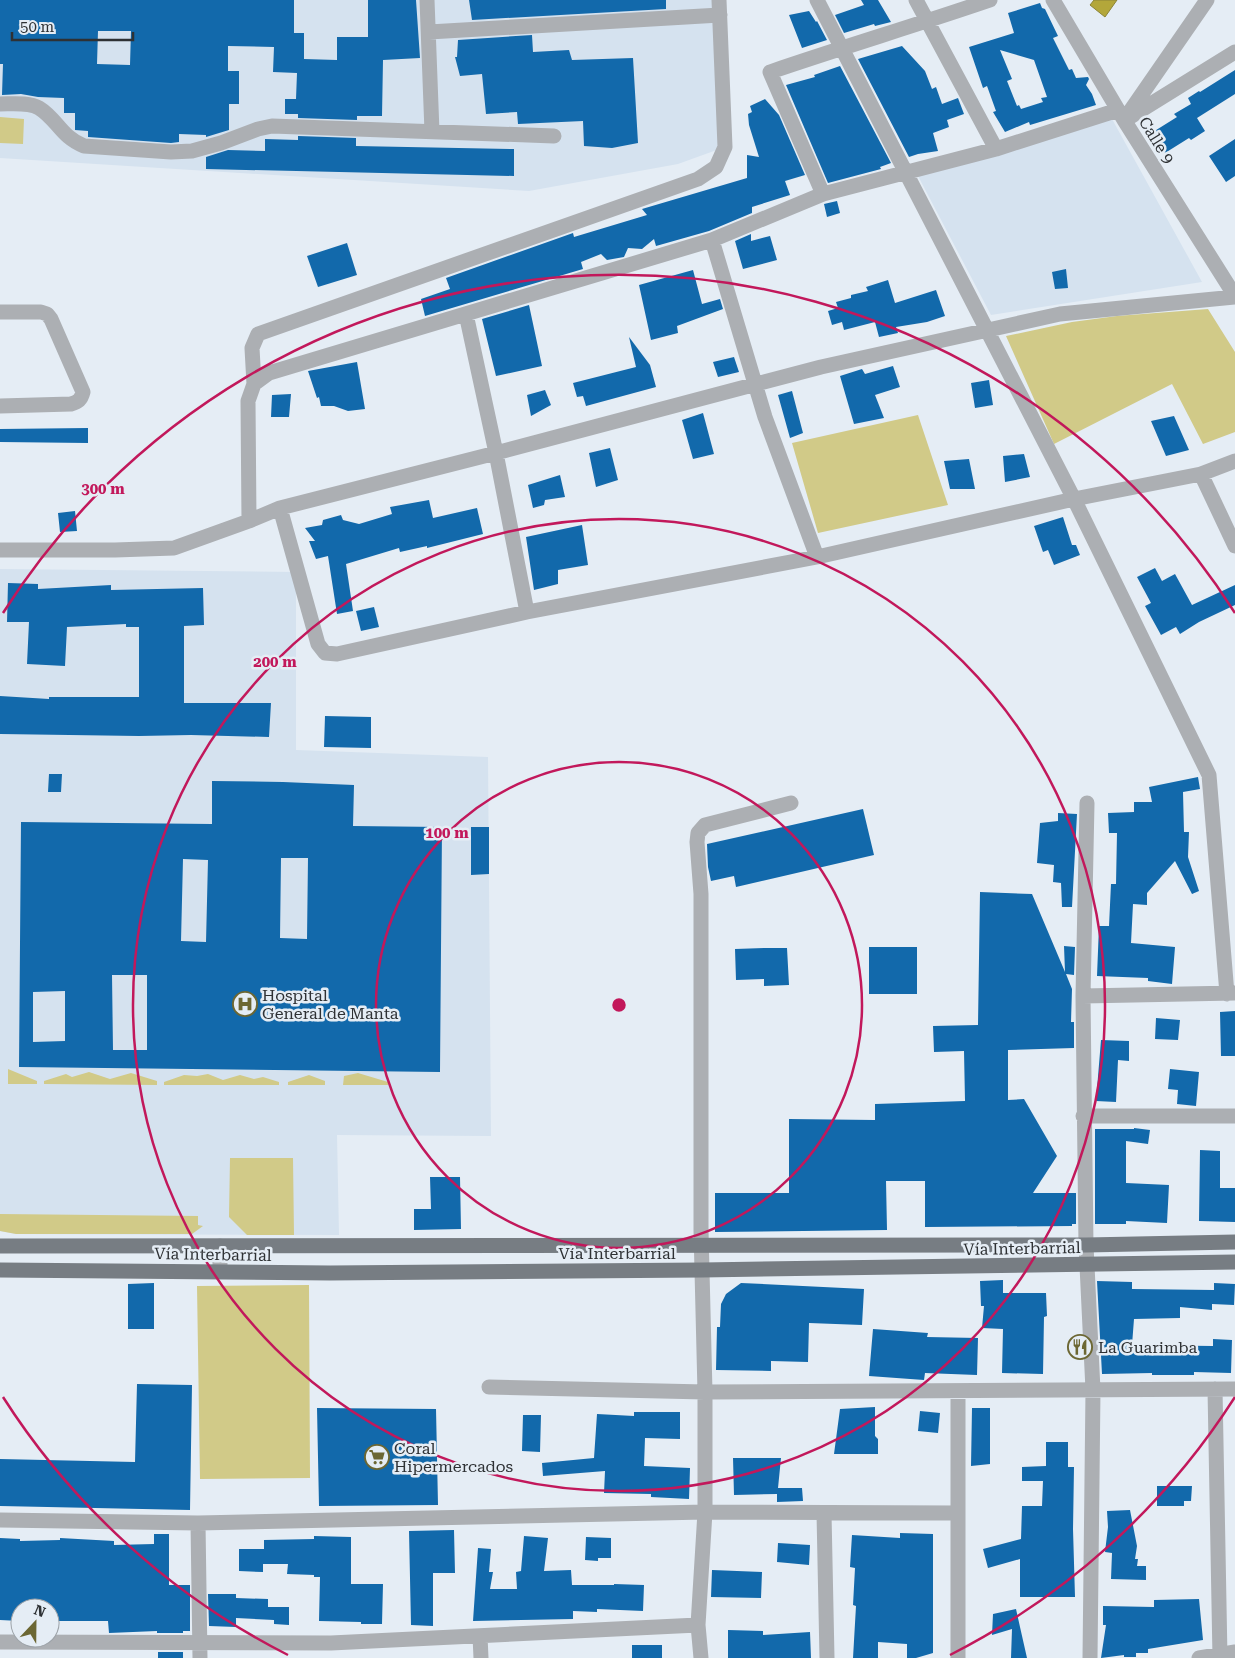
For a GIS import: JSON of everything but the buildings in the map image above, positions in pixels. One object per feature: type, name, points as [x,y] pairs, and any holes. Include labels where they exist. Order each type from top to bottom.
[{"type":"main road","name":"Vía Interbarrial","points":[[0,1246],[1086,1245],[1235,1242]]},
{"type":"main road","points":[[907,1267],[908,1245]]},
{"type":"main road","name":"Vía Interbarrial","points":[[0,1270],[335,1273],[1235,1262]]},
{"type":"street","points":[[427,0],[432,132]]},
{"type":"street","points":[[817,0],[1074,499],[1209,775],[1231,994],[1083,996]]},
{"type":"street","points":[[916,0],[996,149]]},
{"type":"street","points":[[823,194],[770,72],[990,0]]},
{"type":"street","points":[[1121,115],[1207,0]]},
{"type":"street","name":"Calle 9","points":[[1060,4],[1121,115],[1235,297]]},
{"type":"street","points":[[250,521],[248,400],[254,384],[252,348],[258,334],[698,179],[716,167],[725,147],[720,8],[429,32]]},
{"type":"street","points":[[254,384],[269,373],[712,240],[823,194],[906,174],[1121,115],[1235,52]]},
{"type":"street","points":[[0,104],[31,105],[39,108],[65,135],[74,142],[84,146],[172,152],[199,149],[272,126],[554,136]]},
{"type":"street","points":[[712,240],[765,417],[817,557]]},
{"type":"street","points":[[0,550],[174,548],[250,521],[280,508],[821,367],[1060,314],[1235,297]]},
{"type":"street","points":[[0,312],[41,312],[47,314],[51,319],[83,392],[82,398],[78,402],[71,404],[0,406]]},
{"type":"street","points":[[466,314],[496,453],[527,612]]},
{"type":"street","points":[[280,508],[318,644],[326,653],[337,654],[527,612],[817,557],[1074,499],[1200,474],[1235,461]]},
{"type":"street","points":[[1200,474],[1235,546]]},
{"type":"street","points":[[701,1658],[698,1625],[705,1512],[705,1392],[702,1270],[701,894],[697,842],[698,833],[705,825],[791,803]]},
{"type":"street","points":[[1087,803],[1083,996],[1083,1116],[1086,1245],[1093,1390],[1090,1658]]},
{"type":"street","points":[[1083,1116],[1235,1116]]},
{"type":"street","points":[[220,1246],[220,1271]]},
{"type":"street","points":[[489,1387],[705,1392],[1235,1389]]},
{"type":"street","points":[[1199,1658],[1225,1655],[1215,1389]]},
{"type":"street","points":[[958,1391],[958,1658]]},
{"type":"street","points":[[0,1520],[198,1524],[705,1512],[958,1513]]},
{"type":"street","points":[[824,1513],[827,1658]]},
{"type":"street","points":[[198,1524],[200,1651]]},
{"type":"street","points":[[0,1642],[200,1651],[331,1651],[480,1636],[698,1625]]},
{"type":"street","points":[[480,1636],[481,1658]]},
{"type":"shaded area","points":[[0,0],[726,0],[725,147],[678,164],[529,191],[0,158]]},
{"type":"shaded area","points":[[1094,0],[1117,0],[1105,17],[1090,5]]},
{"type":"shaded area","points":[[0,117],[24,119],[23,144],[0,143]]},
{"type":"shaded area","points":[[1112,119],[1202,282],[991,315],[918,176]]},
{"type":"shaded area","points":[[1208,309],[1235,352],[1235,432],[1203,444],[1172,384],[1054,444],[1006,336],[1072,322],[1117,316]]},
{"type":"shaded area","points":[[918,415],[948,505],[818,533],[792,443]]},
{"type":"shaded area","name":"Hospital General de Manta","points":[[0,569],[296,572],[296,750],[488,757],[491,1136],[337,1135],[339,1235],[16,1234],[0,1231]]},
{"type":"shaded area","points":[[8,1069],[37,1081],[37,1084],[8,1084]]},
{"type":"shaded area","points":[[89,1072],[110,1079],[131,1073],[157,1081],[157,1085],[44,1084],[44,1081],[66,1074],[72,1077]]},
{"type":"shaded area","points":[[358,1073],[388,1082],[388,1085],[343,1085],[344,1076]]},
{"type":"shaded area","points":[[208,1074],[223,1080],[240,1075],[254,1079],[263,1077],[279,1082],[279,1085],[164,1085],[164,1082],[184,1075],[197,1076]]},
{"type":"shaded area","points":[[309,1075],[325,1081],[325,1085],[288,1085],[288,1082]]},
{"type":"shaded area","points":[[230,1158],[293,1158],[294,1235],[247,1235],[229,1217]]},
{"type":"shaded area","points":[[0,1214],[198,1216],[198,1225],[203,1226],[192,1234],[16,1234],[0,1231]]},
{"type":"shaded area","points":[[309,1285],[310,1478],[200,1479],[197,1286]]},
{"type":"place","name":"Hospital General de Manta","points":[[245,1004]]},
{"type":"place","name":"La Guarimba","points":[[1080,1347]]},
{"type":"place","name":"Coral Hipermercados","points":[[377,1457]]}]
